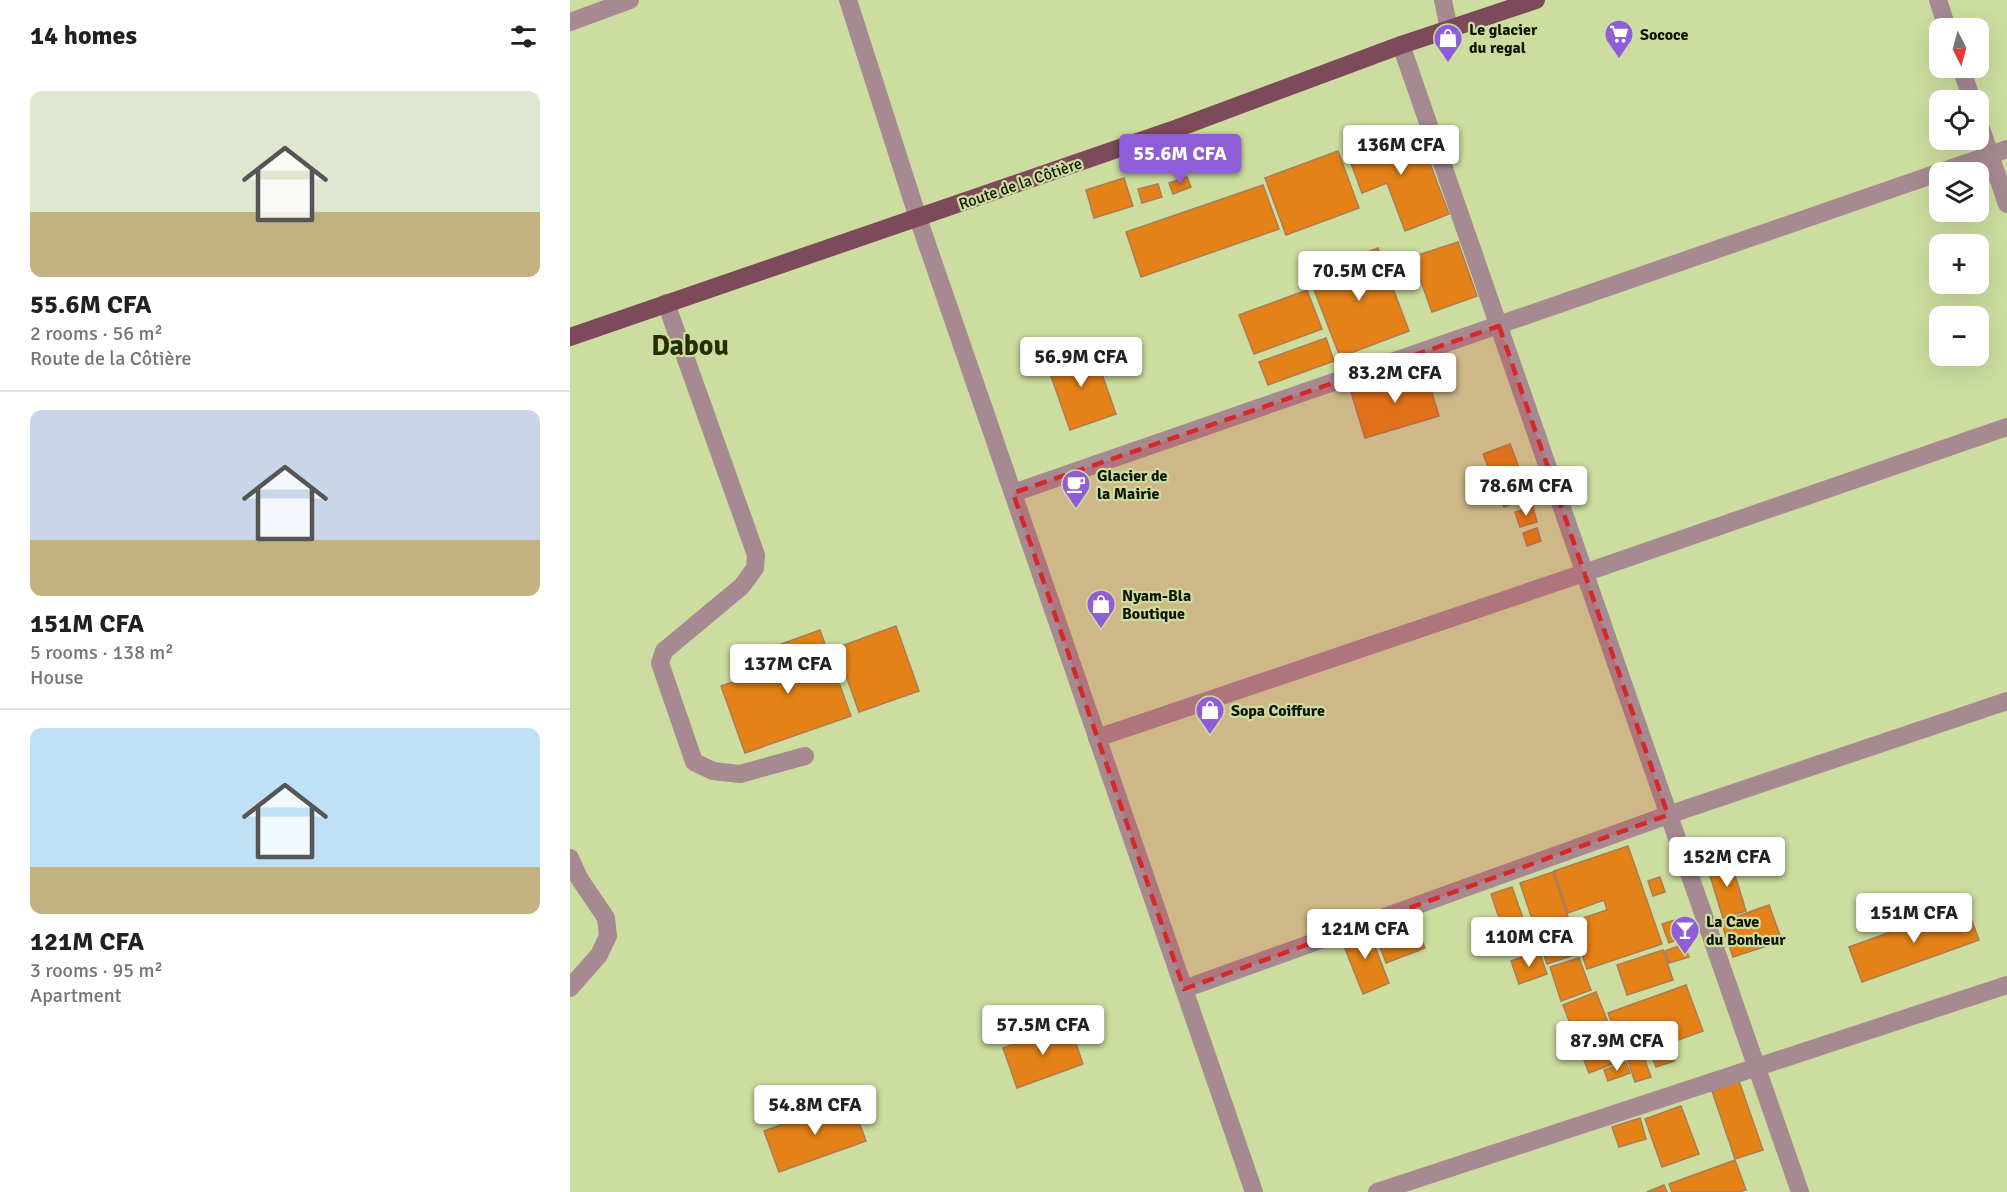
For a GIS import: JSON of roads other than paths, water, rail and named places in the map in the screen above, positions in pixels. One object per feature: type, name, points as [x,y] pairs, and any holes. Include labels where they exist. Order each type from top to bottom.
[{"type":"main road","name":"Route de la Côtière","points":[[570,337],[1178,128],[1401,45],[1536,0]]},
{"type":"street","points":[[570,22],[630,0]]},
{"type":"street","points":[[848,0],[918,218],[1254,1192]]},
{"type":"street","points":[[1443,0],[1449,29]]},
{"type":"street","points":[[1938,0],[1944,18]]},
{"type":"street","points":[[1401,45],[1800,1192]]},
{"type":"street","points":[[1989,137],[1999,152],[2007,204]]},
{"type":"street","points":[[1013,493],[1999,152]]},
{"type":"street","points":[[666,303],[756,555],[756,568],[742,586],[664,651],[660,663],[694,762],[713,771],[740,774],[805,756]]},
{"type":"street","points":[[1097,738],[2007,427]]},
{"type":"street","points":[[1184,989],[1668,815],[2007,701]]},
{"type":"street","points":[[570,858],[579,878],[606,918],[608,936],[599,955],[570,988]]},
{"type":"street","points":[[1377,1192],[2007,985]]},
{"type":"place","name":"Sococe","points":[[1619,60]]},
{"type":"place","name":"Le glacier du regal","points":[[1448,64]]},
{"type":"place","name":"Glacier de la Mairie","points":[[1076,510]]},
{"type":"place","name":"Nyam-Bla Boutique","points":[[1101,630]]},
{"type":"place","name":"Sopa Coiffure","points":[[1210,736]]},
{"type":"place","name":"La Cave du Bonheur","points":[[1685,956]]},
{"type":"district","name":"Dabou","points":[[690,345]]}]
